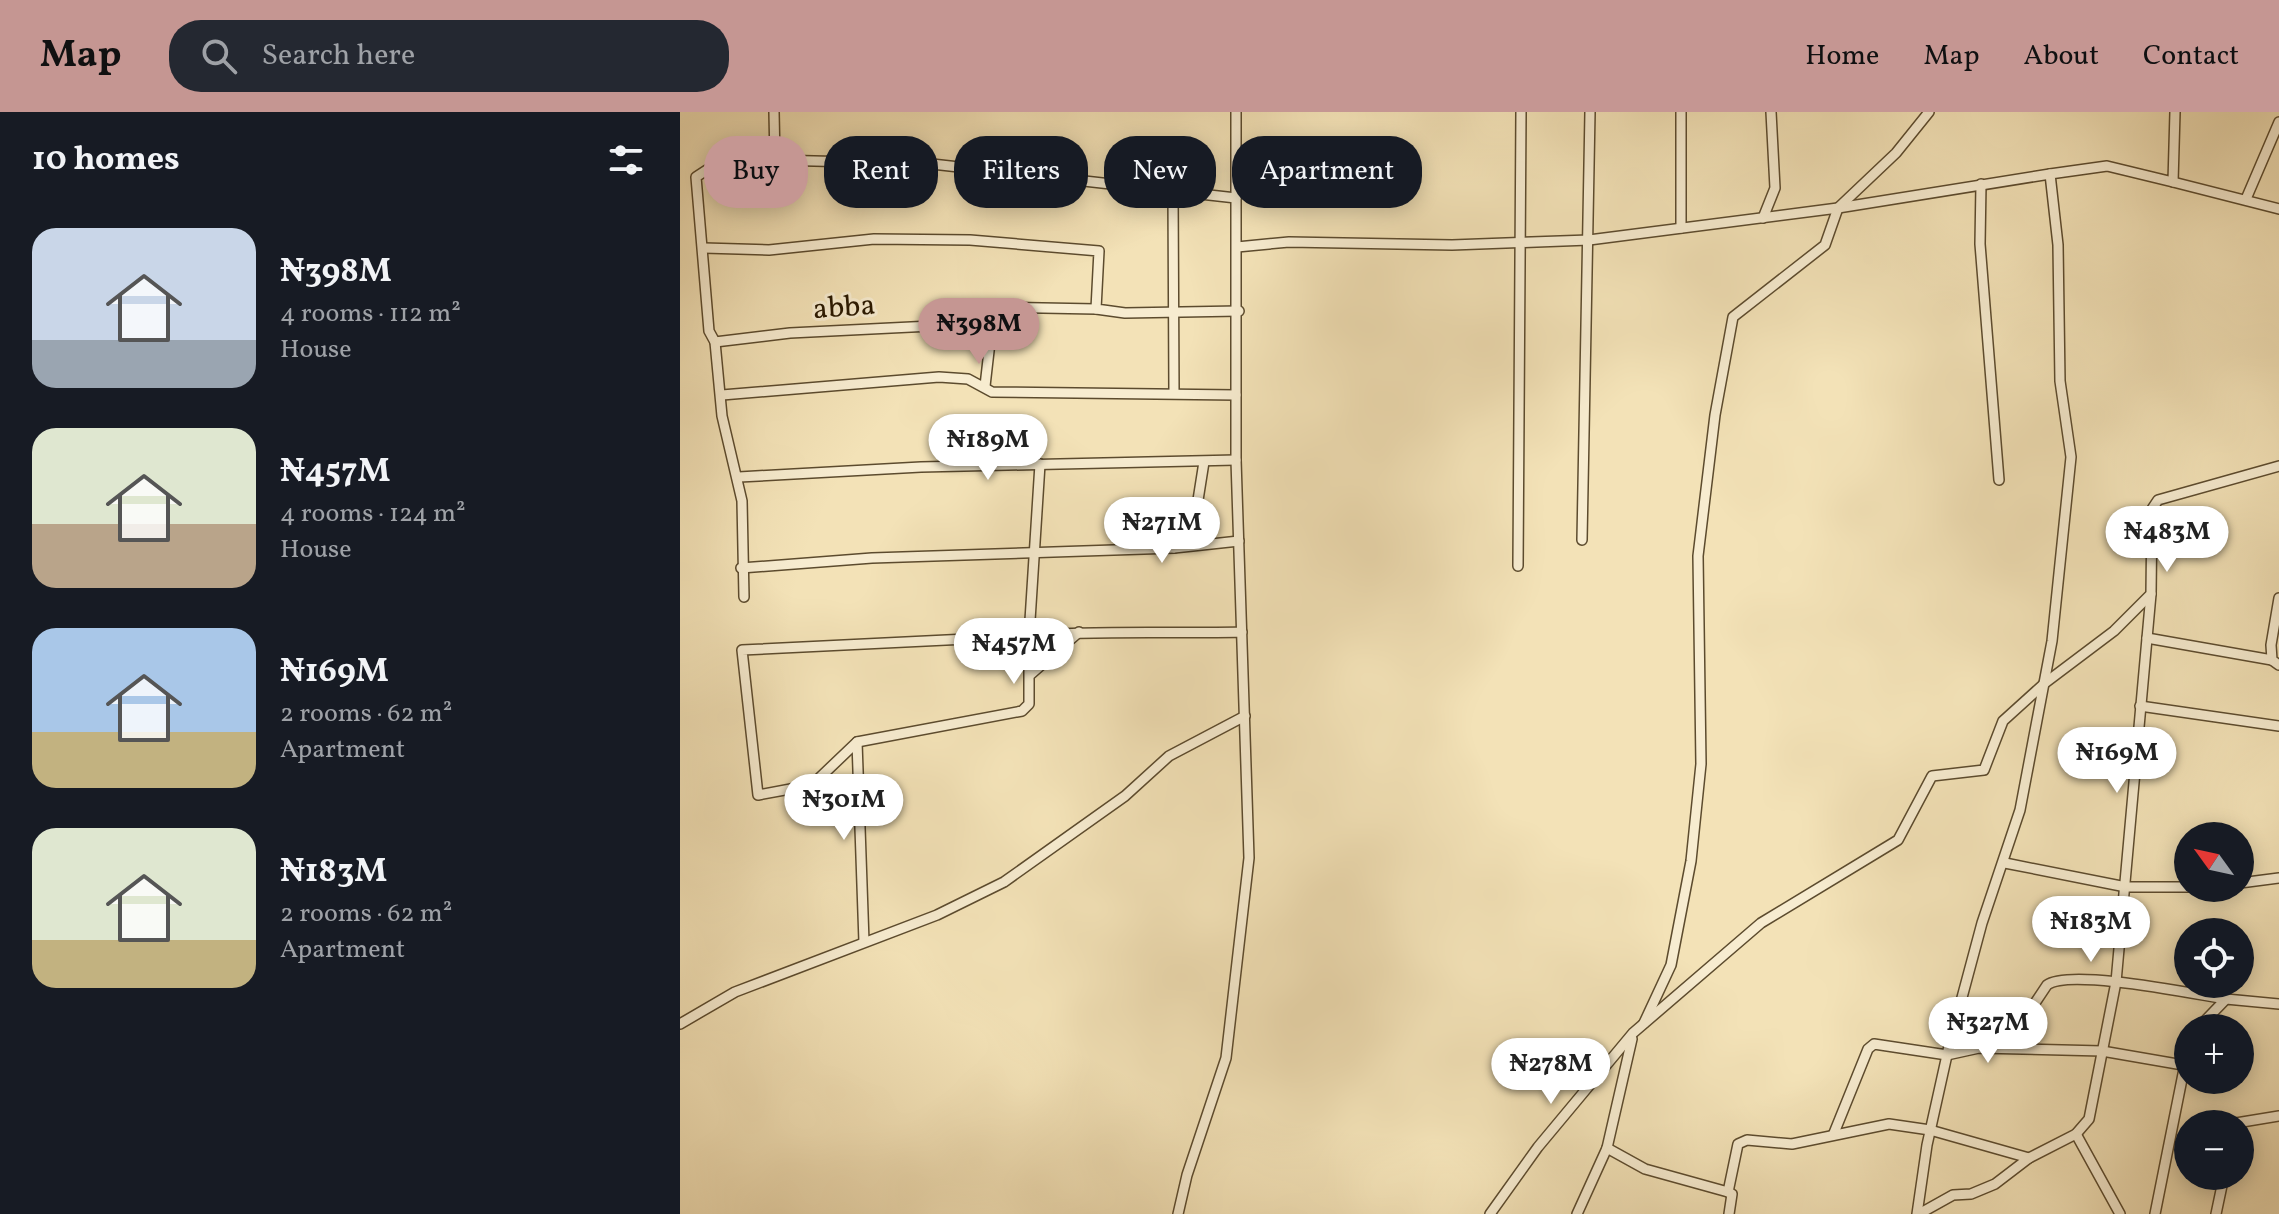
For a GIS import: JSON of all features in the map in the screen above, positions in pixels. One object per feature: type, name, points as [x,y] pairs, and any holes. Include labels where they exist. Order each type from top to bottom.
[{"type":"street","points":[[774,112],[774,136]]},
{"type":"street","points":[[1236,112],[1236,136]]},
{"type":"street","points":[[1518,566],[1521,112]]},
{"type":"street","points":[[1582,540],[1590,112]]},
{"type":"street","points":[[1681,112],[1681,228]]},
{"type":"street","points":[[1763,218],[1775,188],[1771,112]]},
{"type":"street","points":[[1643,1026],[1671,965],[1691,861],[1701,764],[1698,556],[1715,415],[1733,317],[1825,245],[1838,208],[1896,153],[1929,112]]},
{"type":"street","points":[[2173,182],[2175,112]]},
{"type":"street","points":[[2246,199],[2279,122]]},
{"type":"street","points":[[808,161],[932,164],[1104,184]]},
{"type":"street","points":[[1237,247],[1289,242],[1520,243],[1589,240],[1838,208],[2107,166],[2279,209]]},
{"type":"street","points":[[704,172],[696,177],[709,331],[715,342],[722,416],[739,477],[744,597]]},
{"type":"street","points":[[1918,1214],[1930,1130],[1947,1055],[1982,923],[2005,863],[2034,748],[2045,683],[2071,457],[2060,381],[2058,245],[2050,174]]},
{"type":"street","points":[[1981,184],[1980,244],[1999,480]]},
{"type":"street","points":[[1173,208],[1174,393]]},
{"type":"street","points":[[1178,1214],[1187,1175],[1226,1058],[1249,858],[1236,460],[1239,311],[1236,208]]},
{"type":"street","points":[[704,248],[769,250],[874,239],[970,240],[1096,250],[1100,254],[1096,309]]},
{"type":"street","points":[[985,386],[994,307],[1239,311]]},
{"type":"street","name":"abba","points":[[715,342],[790,333],[992,323]]},
{"type":"street","points":[[722,395],[939,377],[968,379],[992,392],[1048,394],[1089,390],[1236,395]]},
{"type":"street","points":[[739,477],[1040,464],[1236,460]]},
{"type":"street","points":[[1174,548],[1198,500],[1204,462]]},
{"type":"street","points":[[1040,464],[1029,636],[1029,704],[1022,711],[857,742],[812,785],[758,795],[742,650],[1029,636],[1079,632],[1130,635],[1242,632]]},
{"type":"street","points":[[1918,1214],[1953,1195],[1971,1194],[1995,1184],[2029,1158],[2076,1134],[2089,1119],[2116,982],[2126,887],[2151,594],[2152,509],[2158,500],[2279,466]]},
{"type":"street","points":[[741,568],[1034,551],[1174,548],[1239,541]]},
{"type":"street","points":[[1490,1214],[1538,1147],[1633,1033],[1761,923],[1898,840],[1932,776],[1984,770],[2003,721],[2045,683],[2114,631],[2151,594]]},
{"type":"street","points":[[2147,638],[2276,662],[2271,645],[2279,598]]},
{"type":"street","points":[[1031,674],[1079,632]]},
{"type":"street","points":[[2140,706],[2279,726]]},
{"type":"street","points":[[680,1024],[735,992],[937,915],[1004,882],[1125,796],[1169,756],[1245,716]]},
{"type":"street","points":[[857,742],[864,942]]},
{"type":"street","points":[[2005,863],[2126,887],[2174,887]]},
{"type":"street","points":[[2254,881],[2279,878]]},
{"type":"street","points":[[2005,1048],[2053,980],[2116,982],[2279,1004]]},
{"type":"street","points":[[2212,1014],[2226,999]]},
{"type":"street","points":[[1577,1214],[1607,1148],[1633,1033]]},
{"type":"street","points":[[1834,1133],[1871,1045],[1947,1055],[1979,1048],[2102,1051],[2174,1063]]},
{"type":"street","points":[[2155,1214],[2178,1094]]},
{"type":"street","points":[[2254,1120],[2279,1116]]},
{"type":"street","points":[[1728,1192],[1740,1141],[1792,1144],[1889,1124],[1930,1130],[2029,1158]]},
{"type":"street","points":[[2076,1134],[2120,1214]]},
{"type":"street","points":[[1607,1148],[1645,1169],[1732,1194],[1729,1214]]},
{"type":"street","points":[[2216,1214],[2221,1190]]}]
